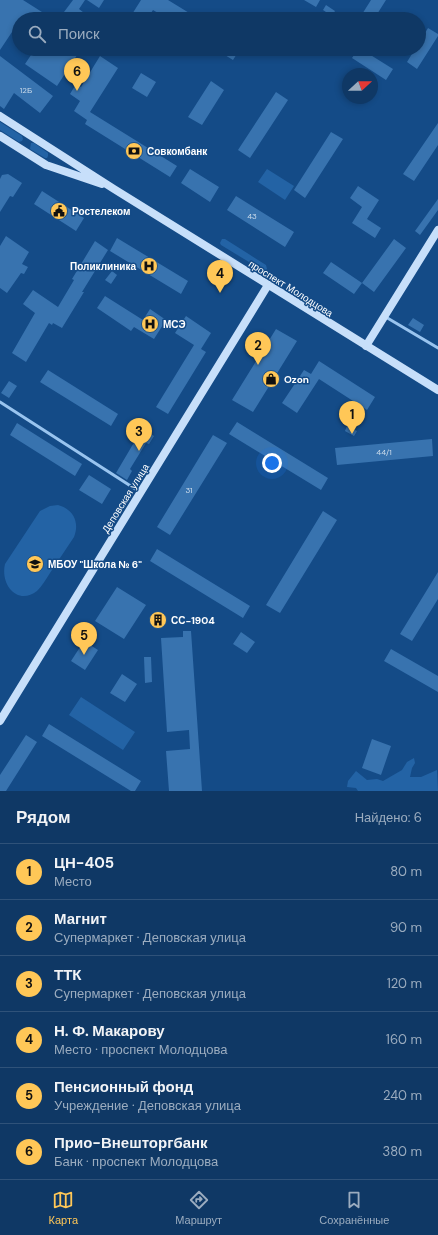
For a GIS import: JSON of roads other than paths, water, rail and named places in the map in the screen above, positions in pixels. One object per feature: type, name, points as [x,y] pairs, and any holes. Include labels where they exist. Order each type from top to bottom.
[{"type":"street","name":"проспект Молодцова","points":[[0,116],[114,189],[438,390]]},
{"type":"street","name":"проспект Молодцова","points":[[0,136],[46,165],[114,189]]},
{"type":"street","points":[[366,346],[438,230]]},
{"type":"street","name":"Деповская улица","points":[[0,721],[268,285]]},
{"type":"lane","points":[[384,316],[438,348]]},
{"type":"lane","points":[[0,402],[140,493]]},
{"type":"place","name":"Прио-Внешторгбанк","points":[[77,91]]},
{"type":"place","name":"Совкомбанк","points":[[134,151]]},
{"type":"place","name":"Ростелеком","points":[[59,211]]},
{"type":"place","name":"Поликлиника","points":[[149,266]]},
{"type":"place","name":"Н. Ф. Макарову","points":[[220,293]]},
{"type":"place","name":"МСЭ","points":[[150,324]]},
{"type":"place","name":"Магнит","points":[[258,365]]},
{"type":"place","name":"Ozon","points":[[271,379]]},
{"type":"place","name":"ЦН-405","points":[[352,434]]},
{"type":"place","name":"ТТК","points":[[139,451]]},
{"type":"place","name":"МБОУ \"Школа № 6\"","points":[[35,564]]},
{"type":"place","name":"СС-1904","points":[[158,620]]},
{"type":"place","name":"Пенсионный фонд","points":[[84,655]]}]
